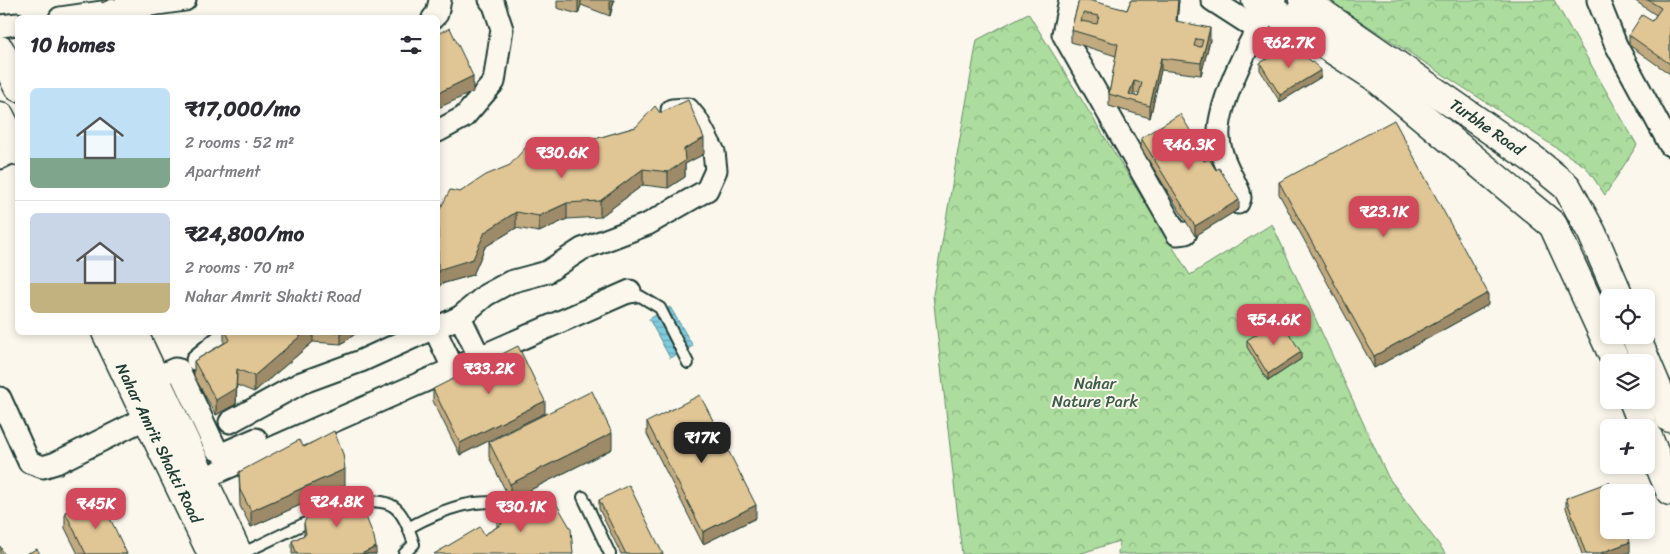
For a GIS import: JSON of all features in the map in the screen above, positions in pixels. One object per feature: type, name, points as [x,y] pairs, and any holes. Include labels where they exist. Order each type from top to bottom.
[{"type":"street","points":[[436,15],[440,0]]},
{"type":"street","points":[[440,130],[464,116],[494,82],[502,29],[494,5],[490,0]]},
{"type":"street","points":[[1070,0],[1063,34],[1177,234],[1186,232]]},
{"type":"street","points":[[1212,0],[1264,9],[1380,66],[1553,224],[1612,354]]},
{"type":"street","name":"Turbhe Road","points":[[1303,0],[1380,66],[1534,160],[1567,187],[1592,233],[1616,289]]},
{"type":"street","points":[[1598,0],[1616,45],[1670,145]]},
{"type":"street","points":[[80,15],[172,1]]},
{"type":"street","points":[[1238,203],[1240,198],[1239,192],[1221,151],[1220,126],[1223,107],[1264,9]]},
{"type":"street","points":[[0,26],[15,24]]},
{"type":"street","points":[[0,51],[15,81]]},
{"type":"street","points":[[440,326],[460,316],[486,295],[510,282],[548,272],[582,249],[648,224],[707,190],[716,170],[714,152],[697,120],[688,110],[673,109],[655,115]]},
{"type":"street","points":[[0,116],[13,152]]},
{"type":"street","points":[[1541,215],[1567,187]]},
{"type":"street","points":[[193,487],[280,444],[630,290]]},
{"type":"street","points":[[460,316],[479,356]]},
{"type":"street","name":"Nahar Amrit Shakti Road","points":[[108,335],[158,412],[193,487],[212,554]]},
{"type":"street","name":"Nahar Amrit Shakti Road","points":[[134,335],[154,378],[158,412]]},
{"type":"street","points":[[197,360],[227,335]]},
{"type":"street","points":[[230,422],[301,383],[361,361],[418,335]]},
{"type":"street","points":[[437,335],[453,368]]},
{"type":"street","points":[[1639,344],[1670,418]]},
{"type":"street","points":[[154,378],[174,369],[179,370],[216,449],[224,452],[270,434],[276,435],[280,444]]},
{"type":"street","points":[[0,398],[29,462],[42,467],[56,464],[158,412]]},
{"type":"street","points":[[1655,454],[1670,491]]},
{"type":"street","name":"Nahar Amrit Shakti Road","points":[[193,487],[239,554]]},
{"type":"lane","points":[[193,487],[623,299],[640,296],[660,308],[688,363]]},
{"type":"lane","points":[[583,497],[610,554]]},
{"type":"lane","points":[[239,554],[332,511],[368,501],[386,501],[398,510],[414,544],[404,554]]},
{"type":"lane","points":[[408,528],[428,517],[450,509],[483,501],[509,504],[519,509]]},
{"type":"green space","points":[[1328,0],[1554,0],[1637,145],[1605,195],[1586,167]]},
{"type":"green space","name":"Nahar Nature Park","points":[[1028,13],[1190,275],[1272,224],[1388,477],[1446,554],[1118,554],[1119,541],[1079,554],[962,554],[933,295],[977,40]]},
{"type":"water","points":[[670,307],[693,346],[670,358],[649,319]]},
{"type":"building","points":[[1079,0],[1088,0],[1127,10],[1131,0],[1178,0],[1176,21],[1210,28],[1201,63],[1161,58],[1150,106],[1109,94],[1118,44],[1071,30]],"holes":[[[1083,13],[1099,16],[1097,24],[1081,21]],[[1196,39],[1203,40],[1201,47],[1194,46]],[[1134,81],[1142,83],[1138,97],[1129,94]]]},
{"type":"building","points":[[1648,0],[1670,0],[1670,64],[1629,35],[1642,15],[1652,21],[1661,8]]},
{"type":"building","points":[[450,28],[473,76],[440,92],[440,33]]},
{"type":"building","points":[[1292,44],[1321,70],[1280,95],[1260,63]]},
{"type":"building","points":[[688,100],[704,138],[684,149],[685,161],[668,172],[643,169],[600,201],[567,203],[539,216],[516,212],[485,232],[473,259],[440,270],[440,209],[450,190],[460,192],[486,175],[510,165],[526,147],[544,146],[542,154],[636,127],[655,106],[660,113]]},
{"type":"building","points":[[1180,114],[1198,143],[1194,145],[1204,161],[1209,159],[1216,170],[1219,168],[1239,200],[1195,226],[1141,138]]},
{"type":"building","points":[[1394,120],[1488,293],[1374,356],[1279,182]]},
{"type":"building","points":[[1280,319],[1301,352],[1268,374],[1247,340]]},
{"type":"building","points":[[228,335],[302,335],[254,376],[237,369],[236,388],[216,400],[194,361],[230,340]]},
{"type":"building","points":[[518,346],[545,401],[460,443],[433,389]]},
{"type":"building","points":[[592,391],[612,433],[510,484],[489,442]]},
{"type":"building","points":[[700,395],[756,505],[703,532],[647,422]]},
{"type":"building","points":[[334,431],[343,454],[345,469],[251,511],[240,490],[239,472],[299,440],[304,447]]},
{"type":"building","points":[[629,485],[663,554],[626,554],[599,500]]},
{"type":"building","points":[[1600,485],[1600,539],[1629,539],[1630,542],[1598,554],[1586,554],[1566,498]]},
{"type":"building","points":[[353,490],[355,493],[358,491],[364,500],[360,502],[376,547],[361,554],[297,554],[292,541],[306,534],[304,523],[307,517],[318,510],[316,505]]},
{"type":"building","points":[[550,493],[571,529],[573,554],[434,554],[480,527],[484,535],[502,524],[497,515],[518,503],[522,510]]},
{"type":"building","points":[[99,495],[127,554],[86,554],[65,512],[74,508],[76,513],[93,504],[91,499]]},
{"type":"building","points":[[0,546],[4,554],[0,554]]},
{"type":"building","points":[[37,549],[40,554],[26,554]]}]
